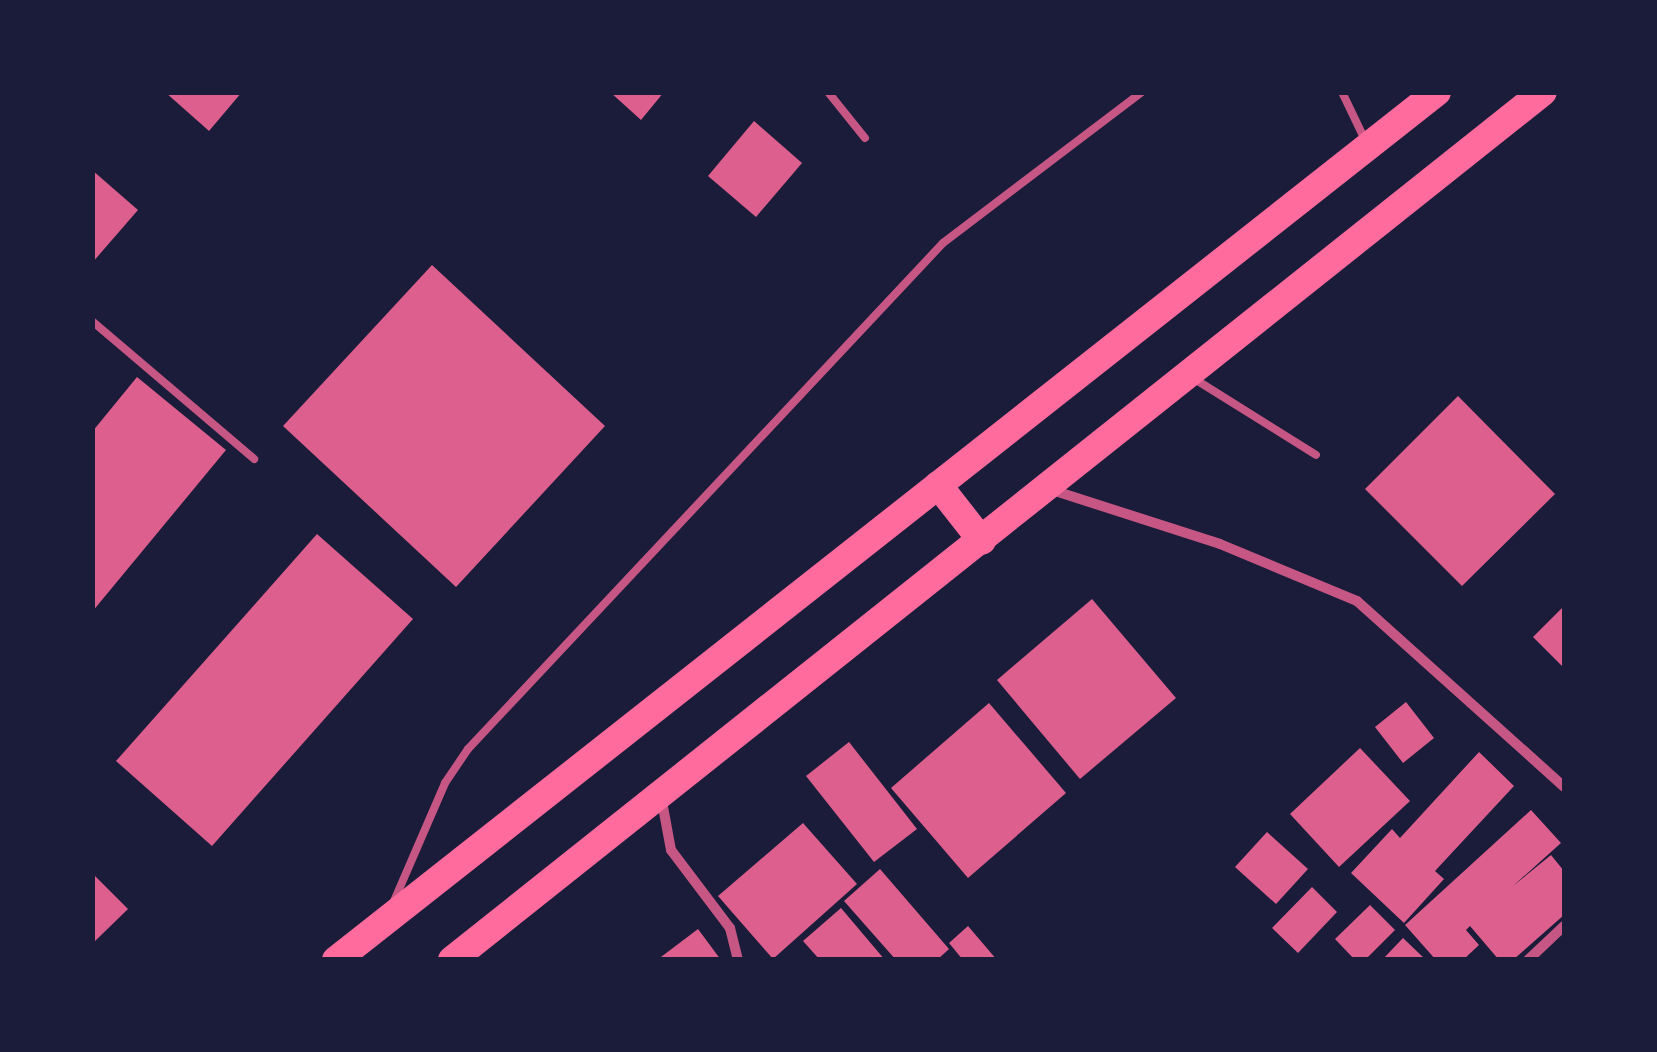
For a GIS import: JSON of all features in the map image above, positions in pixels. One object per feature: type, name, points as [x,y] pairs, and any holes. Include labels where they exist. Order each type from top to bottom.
[{"type":"highway","points":[[336,960],[1436,92]]},
{"type":"highway","points":[[452,960],[660,790],[1050,489],[1543,92]]},
{"type":"highway","points":[[938,485],[982,541]]},
{"type":"street","points":[[1050,489],[1220,544],[1357,601],[1564,788]]},
{"type":"street","points":[[660,790],[671,850],[730,928],[738,960]]},
{"type":"street","points":[[1528,960],[1564,926]]},
{"type":"lane","points":[[828,92],[864,138]]},
{"type":"lane","points":[[386,918],[445,783],[468,748],[943,243],[1142,92]]},
{"type":"lane","points":[[1342,92],[1369,148]]},
{"type":"lane","points":[[92,321],[254,460]]},
{"type":"lane","points":[[1190,376],[1316,455]]},
{"type":"building","points":[[165,92],[242,92],[209,131]]},
{"type":"building","points":[[610,92],[664,92],[641,120]]},
{"type":"building","points":[[754,121],[802,163],[756,217],[708,176]]},
{"type":"building","points":[[92,170],[138,210],[92,263]]},
{"type":"building","points":[[432,265],[605,426],[456,587],[283,426]]},
{"type":"building","points":[[137,377],[226,450],[92,612],[92,432]]},
{"type":"building","points":[[1458,396],[1555,494],[1462,586],[1365,489]]},
{"type":"building","points":[[317,534],[413,619],[212,846],[116,761]]},
{"type":"building","points":[[1092,599],[1176,698],[1080,779],[997,680]]},
{"type":"building","points":[[1564,606],[1564,668],[1533,637]]},
{"type":"building","points":[[1406,702],[1434,738],[1403,763],[1375,727]]},
{"type":"building","points":[[989,703],[1066,793],[968,878],[891,788]]},
{"type":"building","points":[[849,742],[917,829],[874,862],[806,776]]},
{"type":"building","points":[[1360,748],[1410,801],[1339,867],[1290,814]]},
{"type":"building","points":[[1479,752],[1514,786],[1435,871],[1444,879],[1404,923],[1351,873],[1392,829],[1400,838]]},
{"type":"building","points":[[1531,810],[1561,843],[1513,886],[1551,855],[1564,871],[1564,915],[1513,960],[1499,960],[1470,926],[1466,930],[1479,945],[1463,960],[1436,960],[1405,925]]},
{"type":"building","points":[[803,823],[857,884],[773,959],[718,896]]},
{"type":"building","points":[[1267,832],[1308,869],[1276,904],[1235,867]]},
{"type":"building","points":[[880,869],[949,949],[937,960],[896,960],[844,901]]},
{"type":"building","points":[[92,873],[128,909],[92,944]]},
{"type":"building","points":[[1312,887],[1337,912],[1298,953],[1272,928]]},
{"type":"building","points":[[1370,905],[1395,930],[1365,960],[1355,960],[1335,939]]},
{"type":"building","points":[[841,908],[885,960],[820,960],[803,941]]},
{"type":"building","points":[[968,926],[997,960],[963,960],[949,943]]},
{"type":"building","points":[[698,929],[721,960],[657,960]]},
{"type":"building","points":[[1403,938],[1426,960],[1382,960]]}]
